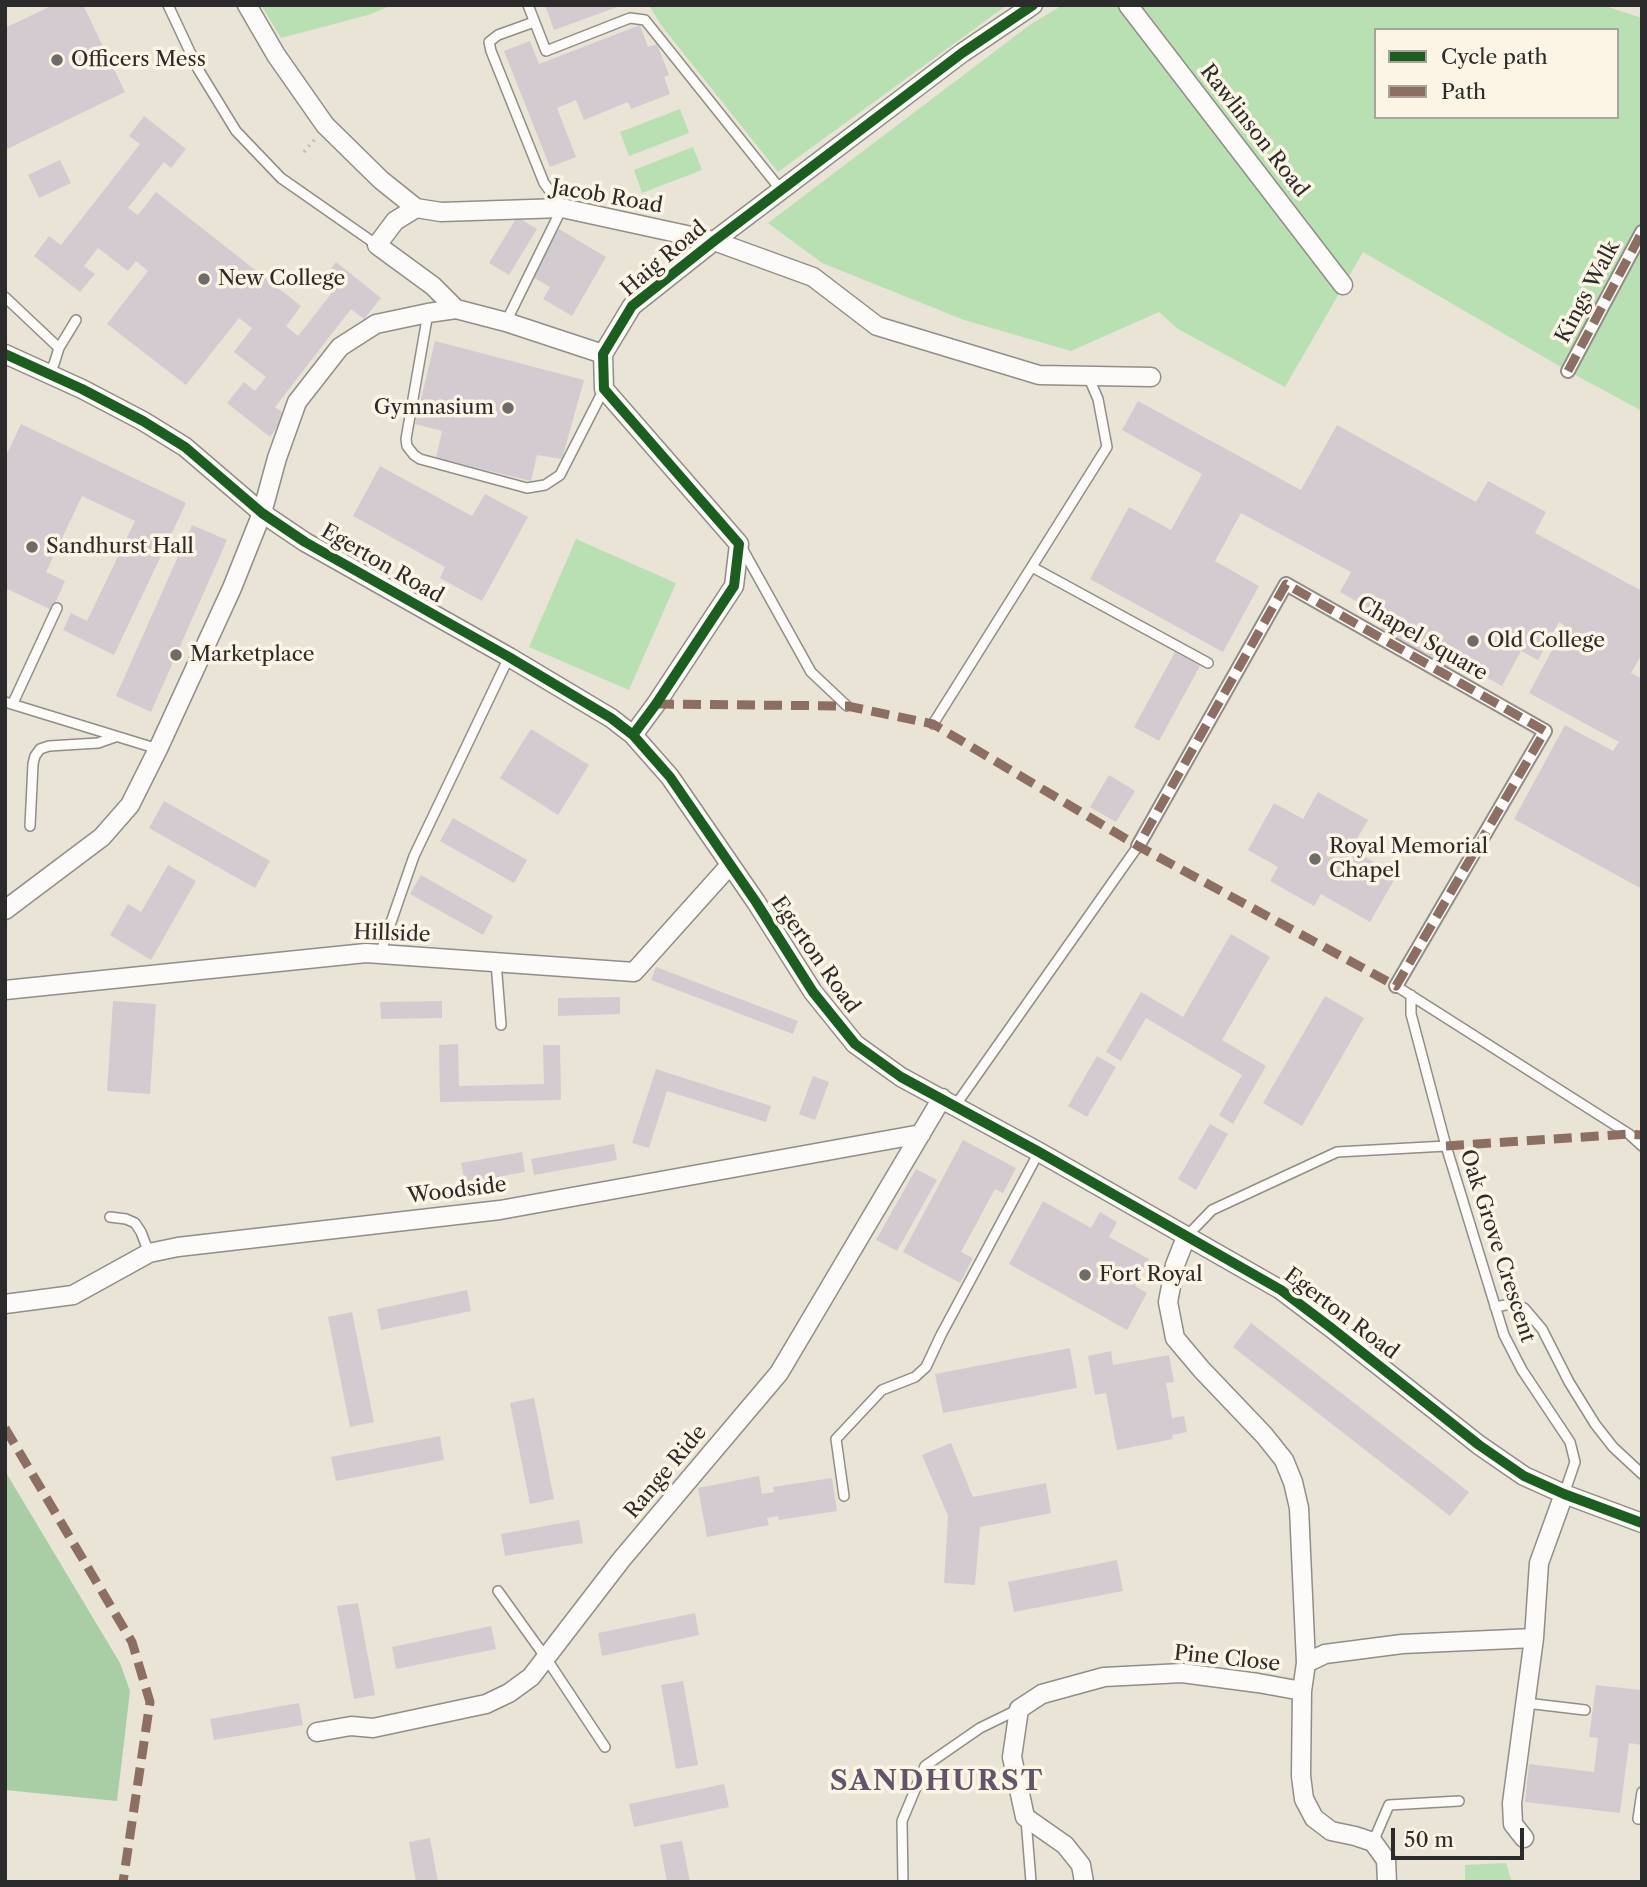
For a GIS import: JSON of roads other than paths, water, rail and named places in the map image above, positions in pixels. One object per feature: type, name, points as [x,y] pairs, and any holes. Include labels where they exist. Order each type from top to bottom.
[{"type":"street","points":[[247,5],[276,55],[325,125],[381,180],[416,208],[395,221],[377,245],[433,286],[456,309]]},
{"type":"street","name":"Haig Road","points":[[603,354],[632,306],[962,53],[1033,5]]},
{"type":"street","name":"Rawlinson Road","points":[[1128,5],[1343,285]]},
{"type":"street","name":"Jacob Road","points":[[416,208],[441,212],[562,208],[714,241],[813,278],[877,326],[1039,375],[1151,377]]},
{"type":"street","name":"Kings Walk","points":[[1568,371],[1642,232]]},
{"type":"street","points":[[5,910],[102,837],[130,805],[232,588],[262,513],[296,402],[340,347],[376,324],[456,309],[506,322],[603,354],[604,389],[739,544],[734,586],[633,734]]},
{"type":"street","name":"Egerton Road","points":[[5,354],[82,389],[186,447],[262,513],[305,542],[509,657],[633,734],[670,777],[813,992],[855,1044],[901,1077],[1281,1290],[1479,1445],[1524,1476],[1642,1523]]},
{"type":"street","name":"Chapel Square","points":[[1138,846],[1286,584],[1545,731],[1396,986]]},
{"type":"street","name":"Hillside","points":[[5,990],[366,953],[634,972],[730,865]]},
{"type":"street","name":"Range Ride","points":[[317,1732],[351,1726],[373,1728],[486,1704],[509,1693],[530,1677],[621,1560],[779,1373],[921,1133],[949,1102]]},
{"type":"street","name":"Woodside","points":[[5,1304],[73,1295],[149,1253],[178,1247],[500,1210],[921,1133]]},
{"type":"street","name":"Pine Close","points":[[1186,1237],[1175,1265],[1168,1302],[1175,1338],[1284,1460],[1299,1508],[1306,1663],[1301,1691],[1301,1776],[1304,1799],[1314,1818],[1331,1831],[1373,1842]]},
{"type":"street","points":[[1524,1838],[1513,1825],[1512,1803],[1534,1638],[1539,1563],[1564,1494]]},
{"type":"street","points":[[1306,1663],[1325,1654],[1402,1644],[1534,1638]]},
{"type":"street","name":"Pine Close","points":[[1019,1709],[1042,1694],[1104,1677],[1182,1673],[1301,1691]]},
{"type":"street","points":[[1019,1709],[1012,1757],[1026,1818],[1065,1845],[1081,1865],[1084,1882]]},
{"type":"street","points":[[1373,1842],[1386,1860],[1387,1882]]},
{"type":"lane","points":[[167,5],[198,69],[236,131],[281,178],[377,245]]},
{"type":"lane","points":[[528,5],[546,51],[630,18],[645,20],[782,190]]},
{"type":"lane","points":[[506,322],[562,208],[544,183],[489,42],[498,35],[534,22]]},
{"type":"lane","points":[[5,297],[59,348]]},
{"type":"lane","points":[[428,313],[406,439],[414,455],[420,459],[527,488],[545,485],[560,475],[604,389]]},
{"type":"lane","points":[[47,375],[76,320]]},
{"type":"lane","points":[[933,724],[1107,447],[1098,399],[1088,376]]},
{"type":"lane","points":[[739,544],[811,672],[847,706]]},
{"type":"lane","points":[[1032,567],[1209,663]]},
{"type":"lane","points":[[57,608],[9,702],[158,749]]},
{"type":"lane","points":[[380,954],[414,856],[509,657]]},
{"type":"lane","points":[[30,826],[33,764],[40,749],[57,745],[98,743],[115,737]]},
{"type":"lane","points":[[949,1102],[1138,846]]},
{"type":"lane","points":[[496,962],[501,1026]]},
{"type":"lane","points":[[1396,986],[1629,1134],[1642,1146]]},
{"type":"lane","name":"Oak Grove Crescent","points":[[1411,995],[1412,1014],[1446,1146],[1504,1335],[1522,1370],[1570,1442],[1575,1462],[1564,1494]]},
{"type":"lane","points":[[1186,1237],[1212,1210],[1337,1152],[1446,1146]]},
{"type":"lane","points":[[844,1496],[835,1439],[882,1390],[915,1377],[926,1367],[1039,1152]]},
{"type":"lane","points":[[110,1217],[135,1223],[149,1253]]},
{"type":"lane","points":[[1495,1307],[1511,1304],[1524,1308],[1542,1329],[1569,1382],[1595,1424],[1613,1447],[1642,1474]]},
{"type":"lane","points":[[498,1591],[605,1747]]},
{"type":"lane","points":[[1526,1703],[1585,1710]]},
{"type":"lane","points":[[902,1882],[902,1821],[925,1766],[980,1728],[1019,1709]]},
{"type":"lane","points":[[1642,1792],[1638,1819],[1642,1819]]},
{"type":"lane","points":[[1373,1842],[1389,1805],[1459,1801]]},
{"type":"lane","points":[[1026,1818],[1031,1882]]},
{"type":"place","name":"Officers Mess","points":[[57,60]]},
{"type":"place","name":"New College","points":[[204,279]]},
{"type":"place","name":"Gymnasium","points":[[508,408]]},
{"type":"place","name":"Sandhurst Hall","points":[[32,547]]},
{"type":"place","name":"Old College","points":[[1473,641]]},
{"type":"place","name":"Marketplace","points":[[176,655]]},
{"type":"place","name":"Royal Memorial Chapel","points":[[1315,859]]},
{"type":"place","name":"Fort Royal","points":[[1085,1275]]},
{"type":"district","name":"SANDHURST","points":[[937,1782]]}]
